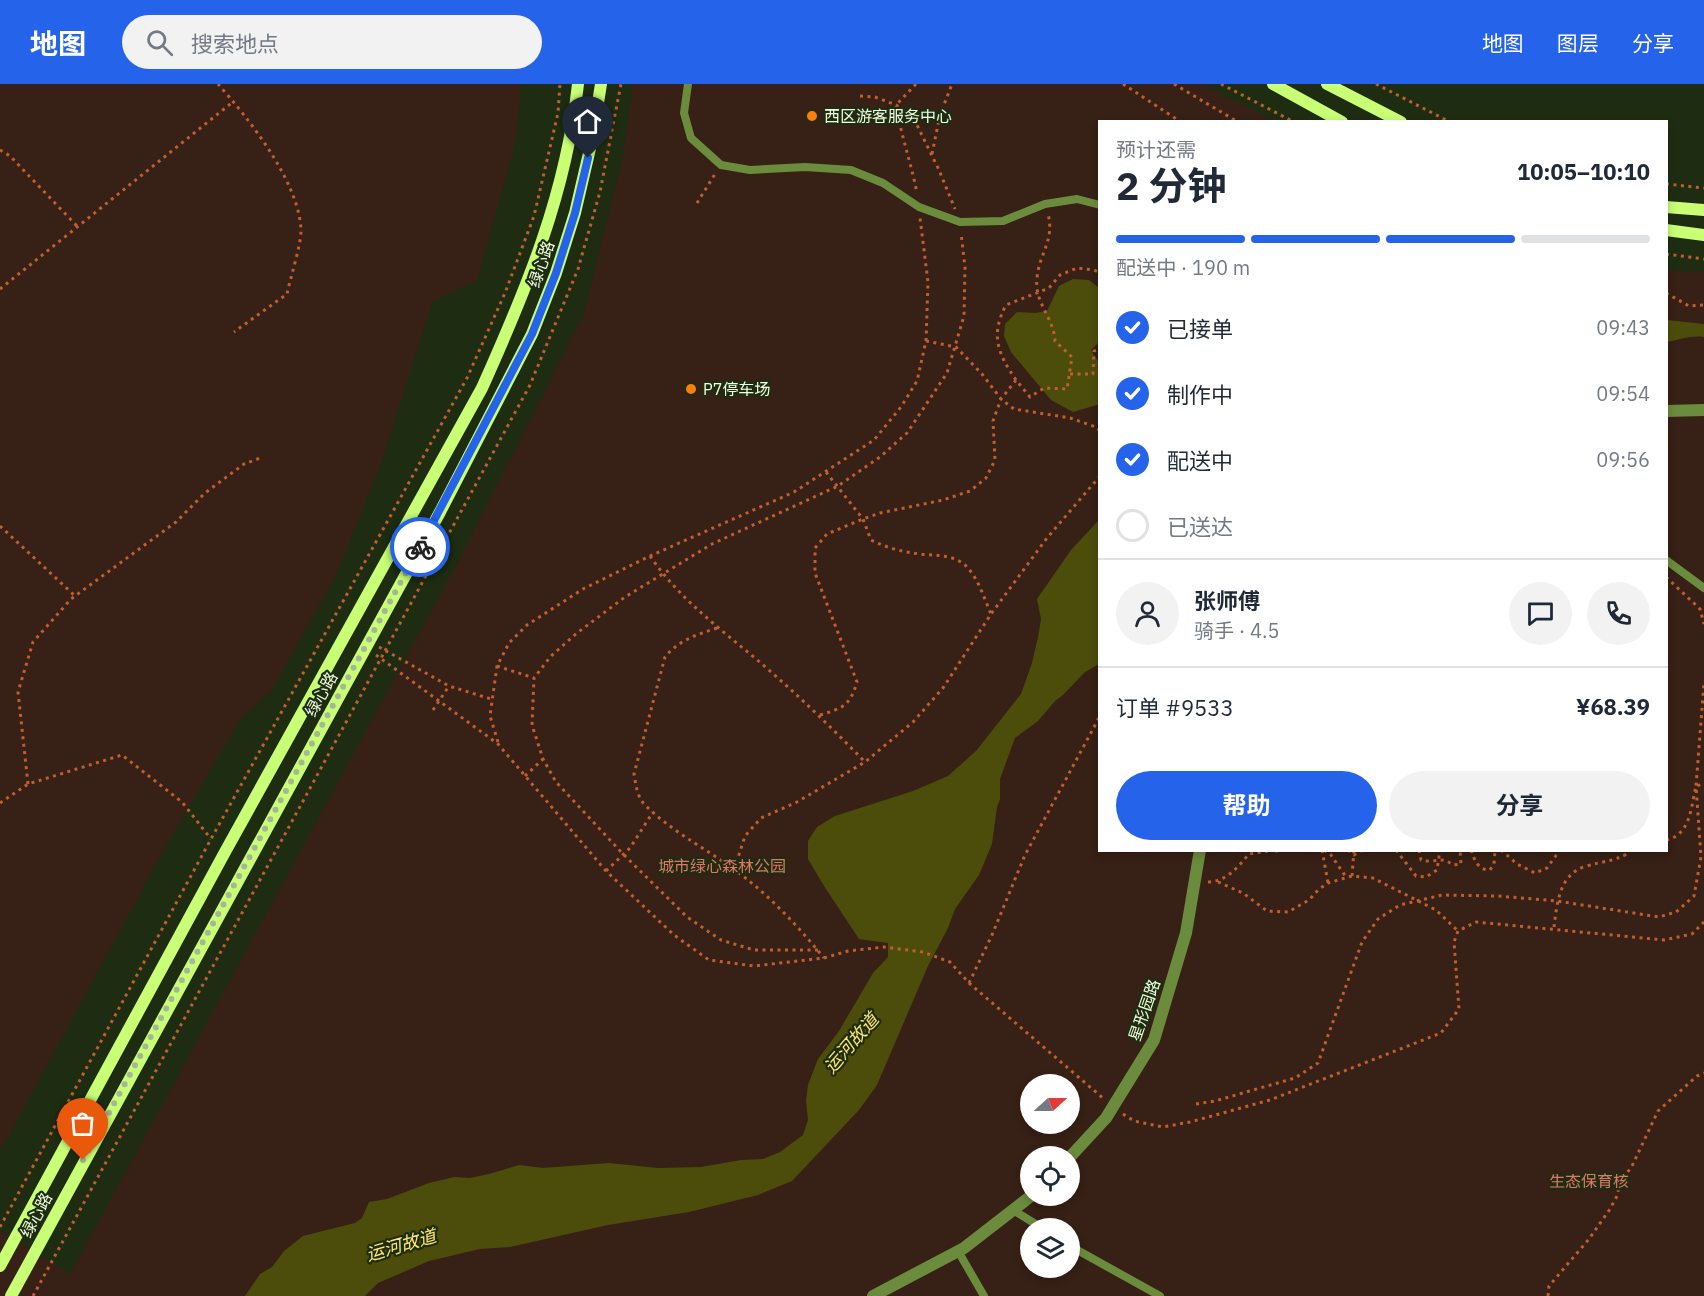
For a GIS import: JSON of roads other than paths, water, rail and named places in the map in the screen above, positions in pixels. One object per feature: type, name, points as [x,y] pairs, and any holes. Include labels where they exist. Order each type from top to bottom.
[{"type":"main road","name":"绿心路","points":[[0,1266],[225,852],[482,388],[539,254],[560,186],[578,84]]},
{"type":"main road","name":"绿心路","points":[[11,1296],[479,439],[532,334],[556,273],[575,213],[592,140],[601,84]]},
{"type":"main road","points":[[1273,84],[1338,120]]},
{"type":"main road","points":[[1327,84],[1397,120]]},
{"type":"main road","points":[[1668,207],[1704,210]]},
{"type":"main road","points":[[1668,230],[1704,235]]},
{"type":"street","points":[[1668,411],[1704,410]]},
{"type":"street","name":"星形园路","points":[[1080,1146],[1106,1118],[1154,1040],[1186,933],[1200,852]]},
{"type":"street","points":[[873,1296],[958,1251],[1020,1205]]},
{"type":"lane","points":[[688,84],[684,113],[691,138],[721,165],[750,170],[805,167],[851,170],[883,183],[919,207],[960,222],[1002,221],[1045,204],[1077,199],[1098,204]]},
{"type":"lane","points":[[1668,561],[1704,588]]},
{"type":"lane","points":[[1013,1210],[1026,1218]]},
{"type":"lane","points":[[958,1251],[984,1296]]},
{"type":"lane","points":[[1080,1252],[1160,1296]]},
{"type":"water","points":[[1073,279],[1089,280],[1098,287],[1098,343],[1091,350],[1098,361],[1098,405],[1073,412],[1051,400],[1011,352],[1004,336],[1005,324],[1017,312],[1047,311],[1059,286]]},
{"type":"water","points":[[1668,320],[1704,324],[1704,337],[1690,337],[1668,342]]},
{"type":"water","name":"运河故道","points":[[1098,521],[1098,665],[1085,672],[1038,721],[1015,738],[1000,779],[1000,799],[992,844],[979,875],[955,909],[877,1085],[859,1110],[792,1181],[758,1195],[689,1212],[608,1225],[510,1247],[480,1249],[429,1261],[378,1283],[365,1296],[245,1296],[260,1274],[272,1267],[284,1251],[303,1236],[355,1223],[362,1218],[369,1202],[387,1199],[429,1183],[454,1177],[470,1178],[519,1165],[543,1168],[609,1163],[658,1168],[701,1167],[741,1160],[763,1159],[780,1152],[803,1135],[808,1120],[806,1101],[808,1085],[818,1059],[839,1031],[873,973],[888,957],[888,943],[859,939],[808,859],[808,841],[817,827],[835,816],[913,791],[948,776],[976,751],[1021,694],[1038,637],[1041,619],[1037,599],[1071,550]]},
{"type":"place","name":"西区游客服务中心","points":[[812,116]]},
{"type":"place","name":"P7停车场","points":[[691,389]]},
{"type":"park label","name":"城市绿心森林公园","points":[[722,866]]},
{"type":"park label","name":"生态保育核","points":[[1589,1181]]}]
